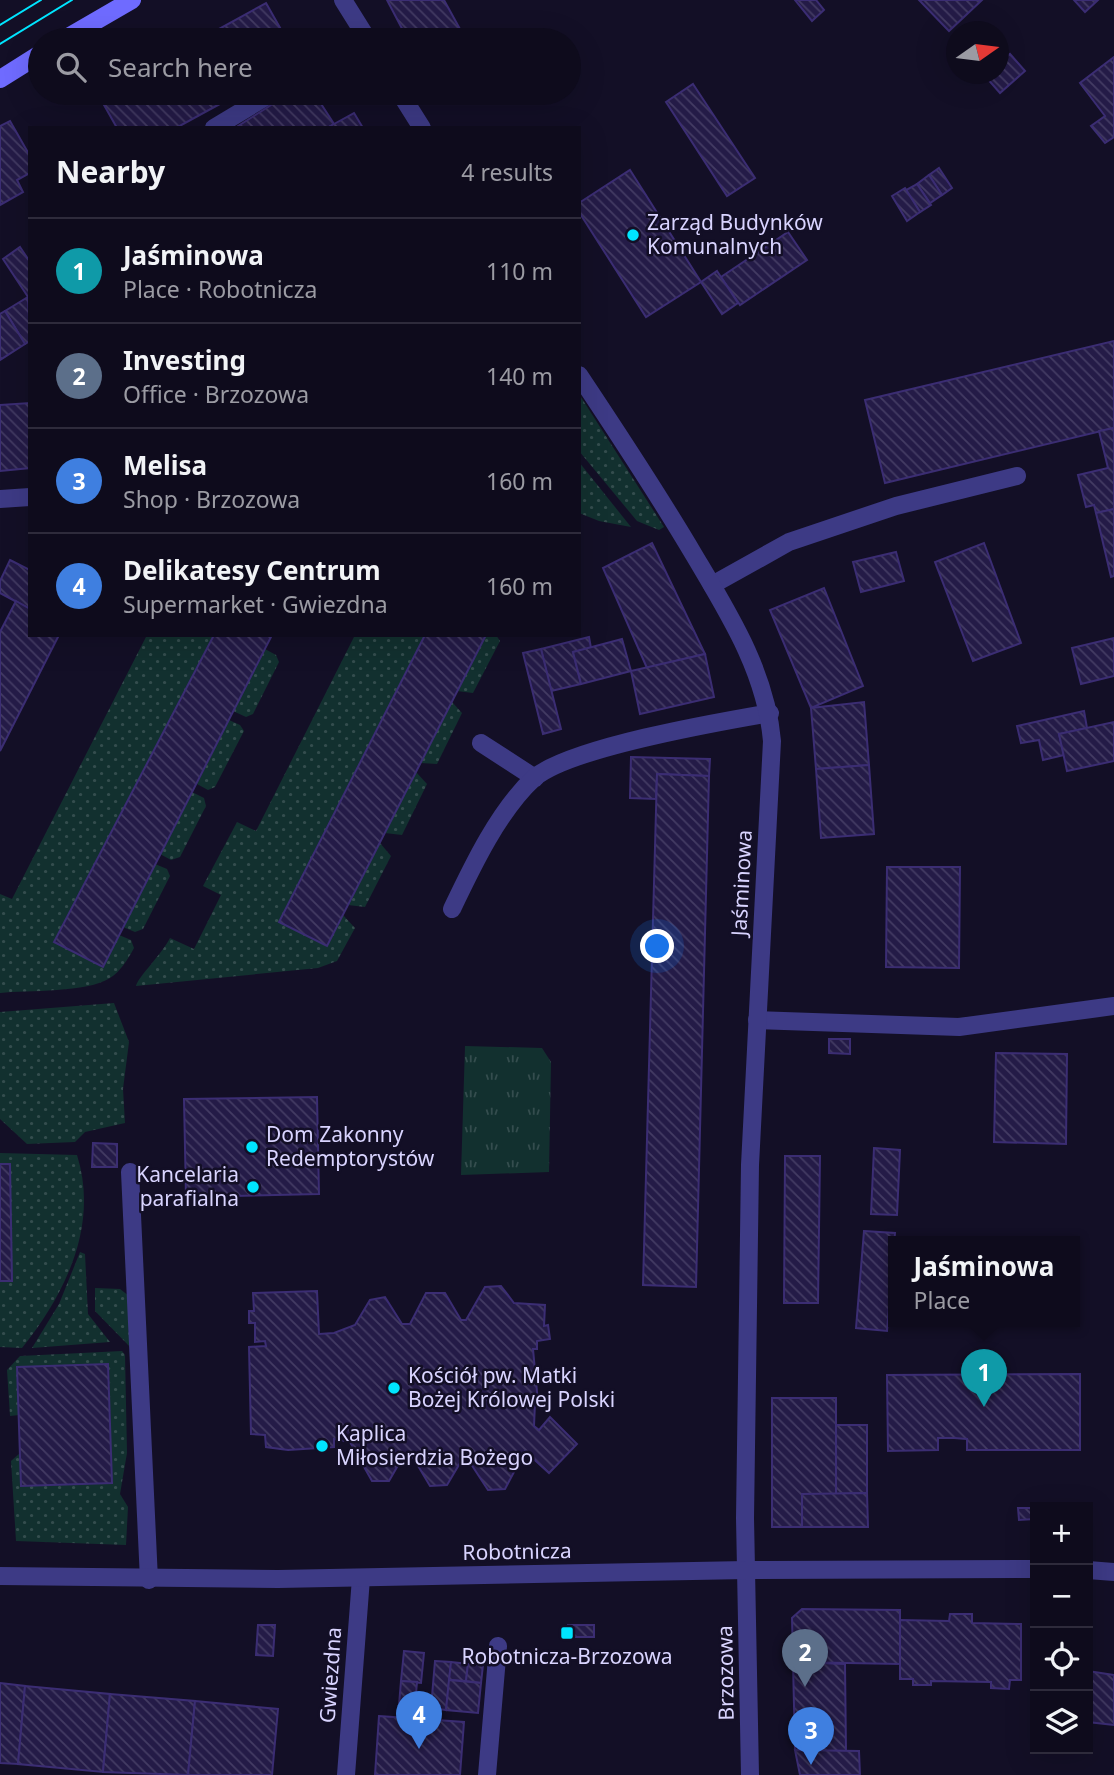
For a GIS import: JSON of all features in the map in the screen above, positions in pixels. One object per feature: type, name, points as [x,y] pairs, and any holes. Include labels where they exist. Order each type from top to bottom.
[{"type":"main road","points":[[84,28],[132,0]]},
{"type":"main road","points":[[0,79],[28,62]]},
{"type":"street","points":[[343,0],[357,28]]},
{"type":"street","points":[[217,126],[251,105]]},
{"type":"street","points":[[408,105],[421,126]]},
{"type":"street","name":"Jaśminowa","points":[[581,378],[654,488],[712,585],[752,661],[770,713],[772,741],[750,1165],[746,1570]]},
{"type":"street","points":[[712,585],[789,542],[896,506],[1017,476]]},
{"type":"street","points":[[0,499],[28,497]]},
{"type":"street","points":[[452,909],[473,864],[534,778],[573,757],[712,723],[770,713]]},
{"type":"street","points":[[481,743],[534,778]]},
{"type":"street","points":[[757,1020],[959,1027],[1114,1006]]},
{"type":"street","points":[[130,1172],[149,1580]]},
{"type":"street","name":"Robotnicza","points":[[0,1576],[149,1580],[746,1570],[1030,1569]]},
{"type":"street","name":"Brzozowa","points":[[746,1570],[750,1775]]},
{"type":"street","points":[[1093,1570],[1114,1572]]},
{"type":"street","name":"Gwiezdna","points":[[346,1775],[360,1578]]},
{"type":"street","points":[[487,1775],[498,1646]]},
{"type":"green space","points":[[581,397],[664,527],[659,530],[637,521],[581,453]]},
{"type":"green space","points":[[581,464],[631,527],[599,521],[581,514]]},
{"type":"green space","points":[[146,637],[213,637],[54,942],[103,967],[119,935],[131,940],[134,948],[118,972],[100,983],[72,989],[0,993],[0,894],[12,899]]},
{"type":"green space","points":[[354,637],[424,637],[279,922],[327,946],[343,915],[355,928],[337,961],[318,968],[136,986],[170,938],[194,949],[221,895],[203,886],[237,822],[256,831]]},
{"type":"green space","points":[[485,637],[497,637],[500,641],[473,693],[457,691]]},
{"type":"green space","points":[[265,649],[276,655],[279,662],[253,714],[246,717],[233,711]]},
{"type":"green space","points":[[452,702],[462,713],[437,764],[421,763]]},
{"type":"green space","points":[[229,720],[240,725],[244,731],[215,787],[208,790],[197,784]]},
{"type":"green space","points":[[416,772],[427,784],[402,835],[385,833]]},
{"type":"green space","points":[[192,792],[204,798],[206,806],[180,857],[171,860],[160,854]]},
{"type":"green space","points":[[380,843],[391,856],[365,907],[348,905]]},
{"type":"green space","points":[[155,864],[167,869],[170,876],[143,929],[135,932],[123,927]]},
{"type":"green space","points":[[114,1003],[129,1042],[123,1089],[125,1123],[85,1132],[75,1142],[27,1144],[0,1119],[0,1012]]},
{"type":"green space","points":[[465,1046],[542,1048],[551,1062],[549,1172],[461,1175]]},
{"type":"green space","points":[[0,1153],[77,1155],[83,1181],[84,1207],[74,1257],[52,1304],[22,1348],[0,1347],[0,1281],[12,1281],[10,1165],[0,1164]]},
{"type":"green space","points":[[80,1252],[85,1254],[88,1314],[110,1342],[32,1348],[59,1304]]},
{"type":"green space","points":[[95,1288],[120,1289],[129,1296],[133,1350],[95,1311]]},
{"type":"green space","points":[[122,1351],[125,1355],[127,1453],[120,1494],[128,1507],[126,1545],[16,1541],[11,1461],[20,1453],[22,1485],[112,1482],[109,1364],[18,1367],[19,1415],[10,1416],[7,1370],[20,1356]]},
{"type":"building","points":[[387,0],[444,0],[459,28],[402,28]]},
{"type":"building","points":[[795,0],[816,0],[824,10],[812,21]]},
{"type":"building","points":[[919,0],[982,0],[960,21],[946,21],[946,28]]},
{"type":"building","points":[[1074,0],[1098,0],[1085,12]]},
{"type":"building","points":[[266,3],[280,28],[221,28]]},
{"type":"building","points":[[1009,55],[1025,71],[1000,93],[992,84],[1009,84]]},
{"type":"building","points":[[1114,57],[1114,137],[1105,143],[1091,126],[1105,116],[1080,83]]},
{"type":"building","points":[[693,84],[755,178],[727,196],[666,102]]},
{"type":"building","points":[[104,105],[218,105],[180,126],[116,126]]},
{"type":"building","points":[[271,105],[322,105],[334,124],[330,126],[238,126]]},
{"type":"building","points":[[354,113],[362,126],[330,126]]},
{"type":"building","points":[[10,121],[28,152],[28,174],[17,180],[23,192],[0,205],[0,126]]},
{"type":"building","points":[[939,168],[952,188],[942,195],[929,175]]},
{"type":"building","name":"Zarząd Budynków Komunalnych","points":[[630,170],[701,282],[646,317],[581,215],[581,202]]},
{"type":"building","points":[[929,175],[942,195],[930,203],[917,184]]},
{"type":"building","points":[[917,184],[931,205],[920,212],[906,190]]},
{"type":"building","points":[[905,188],[920,212],[907,221],[892,196]]},
{"type":"building","points":[[788,232],[807,260],[740,305],[721,277]]},
{"type":"building","points":[[20,247],[28,259],[28,297],[3,259]]},
{"type":"building","points":[[717,271],[738,303],[722,314],[701,282]]},
{"type":"building","points":[[28,297],[28,342],[25,344],[5,311]]},
{"type":"building","points":[[5,311],[25,344],[0,360],[0,314]]},
{"type":"building","points":[[1114,341],[1114,428],[885,483],[865,400]]},
{"type":"building","points":[[28,403],[28,468],[0,471],[0,405]]},
{"type":"building","points":[[1114,428],[1114,509],[1096,513],[1094,505],[1086,507],[1078,475],[1108,468],[1099,431]]},
{"type":"building","points":[[1114,509],[1114,576],[1111,577],[1096,513]]},
{"type":"building","points":[[652,543],[705,654],[647,668],[603,568]]},
{"type":"building","points":[[984,543],[1021,643],[973,661],[935,562]]},
{"type":"building","points":[[896,552],[904,581],[861,592],[853,562]]},
{"type":"building","points":[[10,560],[28,569],[28,608],[0,593],[0,581]]},
{"type":"building","points":[[824,588],[863,686],[811,708],[770,610]]},
{"type":"building","points":[[16,601],[28,608],[28,637],[58,637],[0,751],[0,632]]},
{"type":"building","points":[[213,637],[271,637],[103,967],[54,942]]},
{"type":"building","points":[[424,637],[485,637],[327,946],[279,922]]},
{"type":"building","points":[[589,637],[591,648],[573,652],[581,684],[551,691],[541,649]]},
{"type":"building","points":[[1114,638],[1114,676],[1081,684],[1072,648]]},
{"type":"building","points":[[622,639],[631,671],[581,684],[573,652]]},
{"type":"building","points":[[541,649],[561,729],[543,734],[523,653]]},
{"type":"building","points":[[705,654],[714,697],[640,714],[631,671]]},
{"type":"building","points":[[864,702],[869,765],[816,769],[811,708]]},
{"type":"building","points":[[1084,711],[1087,728],[1059,734],[1064,755],[1043,760],[1039,740],[1021,743],[1017,726]]},
{"type":"building","points":[[1114,722],[1114,761],[1067,771],[1059,734]]},
{"type":"building","points":[[631,757],[710,759],[709,776],[657,774],[656,799],[630,798]]},
{"type":"building","points":[[869,765],[874,834],[821,838],[816,769]]},
{"type":"building","points":[[657,774],[709,776],[696,1287],[643,1285]]},
{"type":"building","points":[[887,867],[960,867],[959,968],[886,967]]},
{"type":"building","points":[[829,1039],[850,1039],[850,1054],[829,1053]]},
{"type":"building","points":[[996,1053],[1067,1054],[1066,1144],[994,1142]]},
{"type":"building","name":"Dom Zakonny Redemptorystów","points":[[317,1097],[319,1194],[186,1197],[184,1099]]},
{"type":"building","points":[[93,1143],[117,1144],[117,1167],[92,1167]]},
{"type":"building","points":[[874,1148],[900,1150],[897,1215],[871,1214]]},
{"type":"building","points":[[785,1156],[820,1156],[818,1303],[784,1303]]},
{"type":"building","points":[[0,1164],[10,1164],[12,1281],[0,1281]]},
{"type":"building","points":[[864,1231],[895,1233],[895,1236],[888,1236],[887,1331],[856,1328]]},
{"type":"building","name":"Kościół pw. Matki Bożej Królowej Polski","points":[[501,1286],[514,1303],[545,1305],[544,1326],[548,1325],[550,1339],[537,1341],[537,1349],[533,1349],[538,1402],[535,1403],[534,1426],[539,1430],[550,1417],[577,1444],[549,1473],[525,1451],[505,1489],[488,1490],[467,1458],[463,1458],[447,1485],[430,1486],[411,1454],[404,1455],[389,1481],[372,1481],[350,1442],[334,1439],[334,1447],[288,1450],[266,1447],[265,1435],[251,1434],[249,1347],[266,1346],[265,1341],[255,1342],[255,1323],[249,1323],[249,1311],[254,1311],[253,1293],[317,1291],[319,1334],[334,1333],[355,1325],[370,1300],[385,1297],[402,1324],[410,1324],[426,1293],[445,1293],[461,1320],[466,1320],[485,1287]]},
{"type":"building","points":[[108,1364],[112,1483],[21,1486],[17,1367]]},
{"type":"building","points":[[1080,1374],[1080,1450],[967,1450],[967,1439],[938,1438],[938,1450],[888,1451],[887,1375]]},
{"type":"building","points":[[772,1398],[836,1398],[836,1494],[802,1494],[802,1527],[772,1527]]},
{"type":"building","points":[[836,1425],[867,1425],[867,1493],[836,1494]]},
{"type":"building","points":[[867,1493],[868,1527],[802,1527],[802,1494]]},
{"type":"building","points":[[1018,1508],[1030,1508],[1030,1519],[1019,1520]]},
{"type":"building","points":[[802,1609],[900,1610],[900,1664],[793,1662],[792,1618]]},
{"type":"building","points":[[950,1614],[972,1614],[972,1623],[1021,1624],[1021,1680],[1010,1680],[1009,1689],[991,1688],[991,1682],[931,1681],[931,1685],[913,1685],[913,1679],[900,1679],[900,1620],[949,1621]]},
{"type":"building","points":[[258,1625],[275,1625],[273,1656],[256,1655]]},
{"type":"building","points":[[568,1625],[594,1625],[594,1637],[568,1637]]},
{"type":"building","points":[[404,1651],[424,1653],[421,1683],[401,1681]]},
{"type":"building","points":[[435,1661],[451,1662],[446,1710],[431,1708]]},
{"type":"building","points":[[451,1662],[468,1664],[466,1681],[449,1680]]},
{"type":"building","points":[[793,1662],[845,1664],[846,1752],[795,1750]]},
{"type":"building","points":[[468,1664],[483,1665],[481,1683],[466,1681]]},
{"type":"building","points":[[1093,1672],[1114,1675],[1114,1725],[1093,1723]]},
{"type":"building","points":[[449,1680],[481,1683],[478,1713],[446,1710]]},
{"type":"building","points":[[401,1681],[417,1682],[415,1706],[399,1705]]},
{"type":"building","points":[[0,1683],[25,1686],[18,1764],[0,1763]]},
{"type":"building","points":[[25,1686],[110,1694],[103,1772],[18,1764]]},
{"type":"building","points":[[110,1694],[195,1701],[188,1775],[103,1772]]},
{"type":"building","points":[[195,1701],[278,1709],[272,1775],[188,1775]]},
{"type":"building","points":[[379,1716],[464,1722],[460,1775],[375,1775]]},
{"type":"building","points":[[795,1750],[859,1751],[860,1775],[800,1775]]},
{"type":"tram line","points":[[0,25],[41,0]]},
{"type":"tram line","points":[[0,44],[72,0]]},
{"type":"place","name":"Zarząd Budynków Komunalnych","points":[[633,235]]},
{"type":"place","name":"Dom Zakonny Redemptorystów","points":[[252,1147]]},
{"type":"place","name":"Kancelaria parafialna","points":[[253,1187]]},
{"type":"place","name":"Kościół pw. Matki Bożej Królowej Polski","points":[[394,1388]]},
{"type":"place","name":"Jaśminowa","points":[[984,1407]]},
{"type":"place","name":"Kaplica Miłosierdzia Bożego","points":[[322,1446]]},
{"type":"place","name":"Robotnicza-Brzozowa","points":[[567,1633]]},
{"type":"place","name":"Investing","points":[[805,1687]]},
{"type":"place","name":"Delikatesy Centrum","points":[[419,1749]]},
{"type":"place","name":"Melisa","points":[[811,1765]]}]
